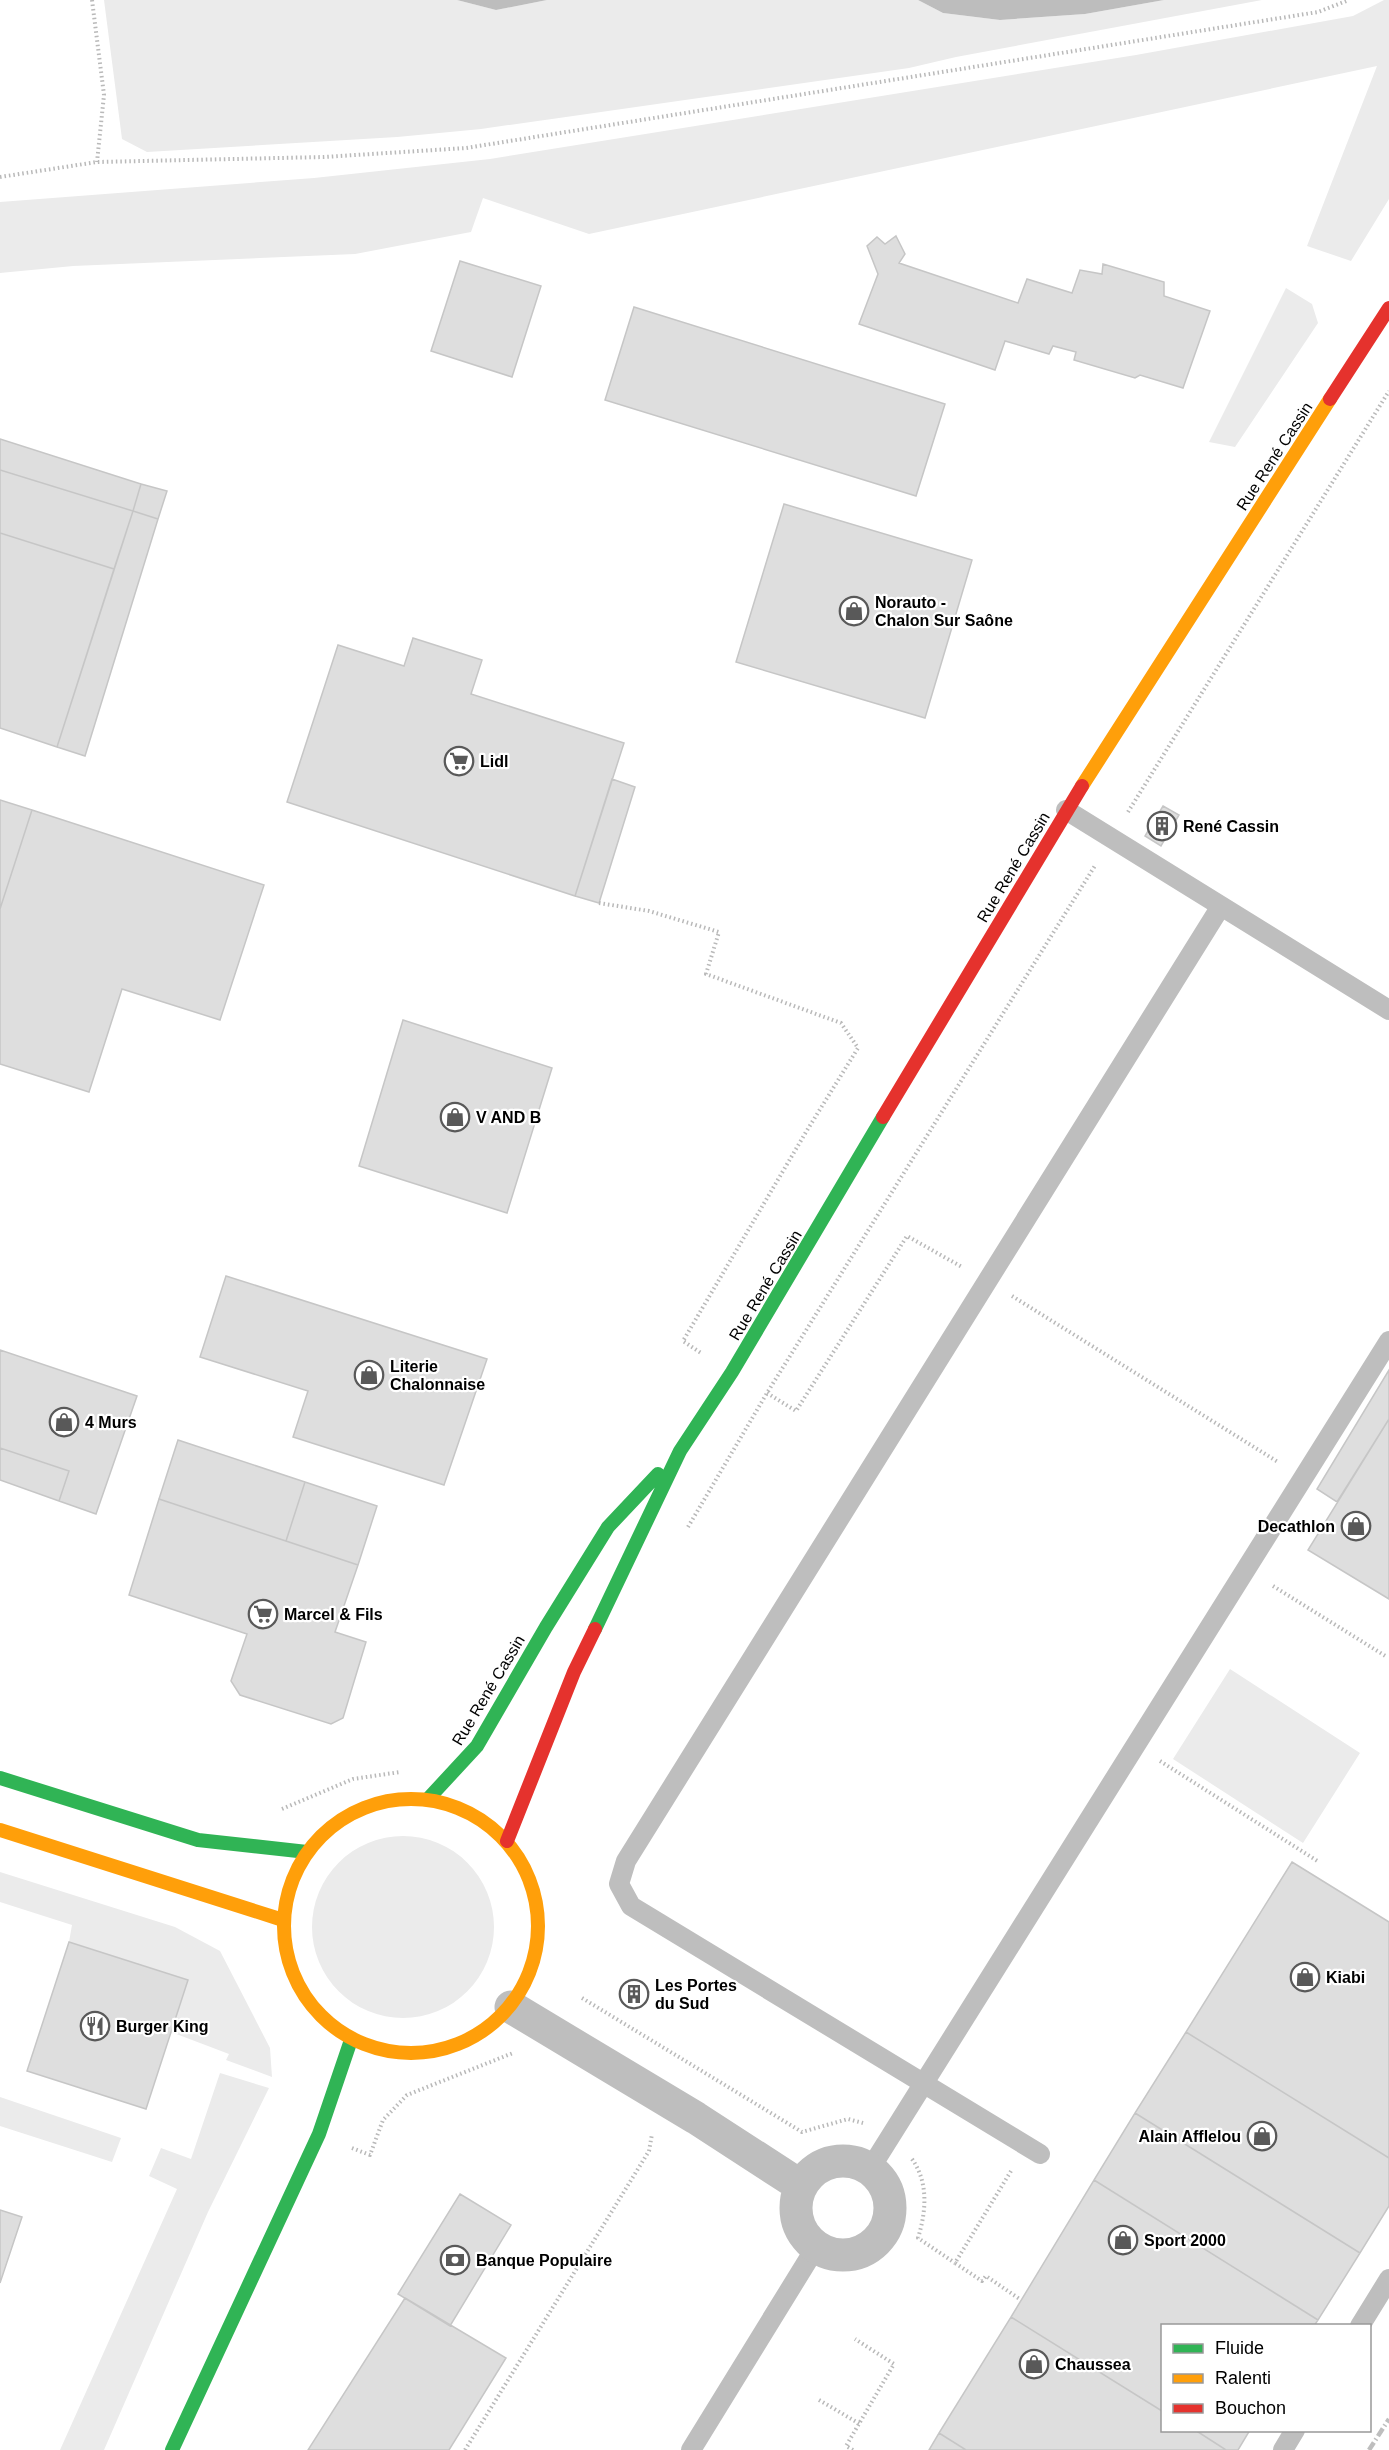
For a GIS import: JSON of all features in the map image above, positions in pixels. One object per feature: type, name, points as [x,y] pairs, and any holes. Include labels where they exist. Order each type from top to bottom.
[{"type":"main road","name":"Rue René Cassin","points":[[507,1840],[574,1672],[680,1450],[732,1372],[1066,810],[1389,308]]},
{"type":"main road","name":"Rue René Cassin","points":[[428,1799],[477,1746],[546,1627],[608,1527],[680,1450]]},
{"type":"main road","points":[[0,1778],[198,1840],[307,1851]]},
{"type":"main road","points":[[393,1799],[428,1799],[471,1812],[507,1840],[528,1874],[538,1913],[536,1953],[511,2007],[497,2020],[465,2042],[428,2053],[389,2052],[351,2040],[322,2019],[300,1990],[287,1956],[284,1920],[291,1884],[307,1851],[331,1827],[360,1809],[393,1799]]},
{"type":"main road","points":[[0,1830],[284,1920]]},
{"type":"main road","points":[[172,2450],[319,2134],[351,2040]]},
{"type":"street","points":[[511,2007],[696,2118],[801,2186]]},
{"type":"street","points":[[852,2161],[870,2169],[884,2185],[890,2205],[887,2226],[875,2243],[856,2253],[836,2254],[816,2247],[800,2226],[796,2213],[801,2186],[814,2171],[831,2162],[852,2161]]},
{"type":"lane","points":[[1066,810],[1389,1010]]},
{"type":"lane","points":[[1040,2154],[631,1906],[619,1884],[626,1861],[1221,906]]},
{"type":"lane","points":[[870,2169],[1389,1341]]},
{"type":"lane","points":[[691,2450],[816,2247]]},
{"type":"lane","points":[[1361,2324],[1389,2279]]},
{"type":"lane","points":[[1283,2450],[1295,2432]]},
{"type":"path","points":[[92,0],[104,95],[97,162]]},
{"type":"path","points":[[0,177],[97,162],[324,157],[466,148],[1318,12],[1349,0]]},
{"type":"path","points":[[683,1536],[767,1393],[1389,392]]},
{"type":"path","points":[[599,903],[649,911],[719,932],[706,974],[841,1023],[858,1048],[683,1341],[796,1411],[907,1236],[988,1282],[1303,1478]]},
{"type":"path","points":[[1266,1581],[1387,1657]]},
{"type":"path","points":[[1157,1758],[1318,1862]]},
{"type":"path","points":[[274,1811],[284,1809],[353,1779],[406,1772]]},
{"type":"path","points":[[582,1998],[802,2132],[848,2119],[865,2124],[908,2152],[916,2164],[923,2183],[926,2204],[918,2238],[982,2281],[986,2276],[1021,2300]]},
{"type":"path","points":[[578,2046],[598,2008]]},
{"type":"path","points":[[319,2134],[370,2155],[383,2120],[407,2095],[523,2050]]},
{"type":"path","points":[[465,2450],[649,2151],[652,2129]]},
{"type":"path","points":[[955,2263],[1012,2169]]},
{"type":"path","points":[[853,2450],[846,2446],[894,2364],[855,2339]]},
{"type":"path","points":[[819,2400],[860,2424]]},
{"type":"shaded area","points":[[104,0],[457,0],[496,10],[547,0],[918,0],[943,13],[1000,20],[1085,14],[1164,0],[1262,0],[956,57],[909,68],[481,129],[397,137],[147,152],[122,139]]},
{"type":"shaded area","points":[[457,0],[547,0],[496,10]]},
{"type":"shaded area","points":[[918,0],[1164,0],[1085,14],[1000,20],[943,13]]},
{"type":"shaded area","points":[[1384,0],[1389,0],[1389,199],[1351,261],[1307,246],[1377,66],[589,234],[483,198],[471,232],[355,254],[73,266],[0,273],[0,202],[314,178],[490,159],[1136,55],[1353,16]]},
{"type":"shaded area","points":[[1286,288],[1312,304],[1318,323],[1235,447],[1209,442]]},
{"type":"shaded area","points":[[1230,1669],[1360,1753],[1303,1843],[1173,1759]]},
{"type":"shaded area","points":[[403,1836],[438,1843],[467,1863],[487,1892],[494,1927],[487,1962],[467,1991],[438,2011],[403,2018],[368,2011],[339,1991],[319,1962],[312,1927],[319,1892],[339,1863],[368,1843]]},
{"type":"shaded area","points":[[0,1872],[175,1927],[220,1951],[270,2048],[272,2077],[226,2060],[229,2054],[171,2032],[187,1980],[69,1942],[72,1925],[0,1902]]},
{"type":"shaded area","points":[[220,2073],[269,2088],[208,2212],[104,2450],[60,2450],[177,2189],[149,2176],[161,2148],[191,2159]]},
{"type":"shaded area","points":[[0,2097],[121,2138],[112,2162],[0,2126]]},
{"type":"building","points":[[896,236],[905,254],[899,263],[1018,303],[1027,279],[1072,293],[1080,270],[1102,274],[1103,264],[1164,282],[1164,296],[1210,311],[1183,388],[1140,375],[1135,378],[1074,360],[1076,352],[1053,346],[1049,354],[1005,341],[995,370],[859,324],[878,274],[867,246],[877,237],[885,244]]},
{"type":"building","points":[[460,261],[541,286],[512,377],[431,351]]},
{"type":"building","points":[[634,307],[945,404],[916,496],[605,400]]},
{"type":"building","points":[[0,439],[141,484],[133,511],[0,470]]},
{"type":"building","points":[[0,470],[133,511],[114,569],[0,533]]},
{"type":"building","points":[[141,484],[167,491],[158,519],[133,511]]},
{"type":"building","name":"Norauto - Chalon Sur Saône","points":[[784,504],[972,560],[925,718],[736,662]]},
{"type":"building","points":[[133,511],[158,519],[85,756],[57,747]]},
{"type":"building","points":[[0,533],[114,569],[57,747],[0,728]]},
{"type":"building","name":"Lidl","points":[[413,638],[482,660],[471,694],[624,743],[575,896],[287,802],[338,645],[404,666]]},
{"type":"building","points":[[612,779],[635,787],[599,903],[575,896]]},
{"type":"building","points":[[0,800],[32,810],[0,909]]},
{"type":"building","name":"René Cassin","points":[[1163,806],[1179,815],[1161,846],[1145,836]]},
{"type":"building","points":[[32,810],[264,885],[220,1020],[122,989],[89,1092],[0,1064],[0,909]]},
{"type":"building","name":"V AND B","points":[[403,1020],[552,1068],[507,1213],[359,1166]]},
{"type":"building","name":"Literie Chalonnaise","points":[[226,1276],[487,1359],[444,1485],[293,1437],[308,1391],[200,1357]]},
{"type":"building","name":"4 Murs","points":[[0,1350],[137,1396],[96,1514],[59,1501],[69,1471],[0,1448]]},
{"type":"building","points":[[1389,1370],[1389,1419],[1337,1502],[1317,1489]]},
{"type":"building","name":"Decathlon","points":[[1389,1419],[1389,1599],[1308,1550]]},
{"type":"building","points":[[178,1440],[305,1482],[286,1541],[159,1499]]},
{"type":"building","points":[[0,1448],[69,1471],[59,1501],[0,1480]]},
{"type":"building","points":[[305,1482],[377,1506],[358,1565],[286,1541]]},
{"type":"building","name":"Marcel & Fils","points":[[159,1499],[358,1565],[335,1632],[366,1642],[343,1718],[331,1724],[240,1695],[231,1681],[247,1634],[129,1595]]},
{"type":"building","name":"Kiabi","points":[[1292,1862],[1389,1922],[1389,2158],[1186,2032]]},
{"type":"building","points":[[69,1942],[188,1980],[146,2109],[27,2071]]},
{"type":"building","name":"Les Portes du Sud","points":[[629,1980],[649,1992],[641,2007],[620,1995]]},
{"type":"building","name":"Alain Afflelou","points":[[1186,2032],[1389,2158],[1389,2206],[1360,2253],[1135,2113]]},
{"type":"building","points":[[1135,2113],[1360,2253],[1318,2320],[1094,2180]]},
{"type":"building","name":"Sport 2000","points":[[1094,2180],[1318,2320],[1315,2324],[1161,2324],[1161,2410],[1011,2317]]},
{"type":"building","name":"Banque Populaire","points":[[460,2194],[511,2225],[450,2326],[398,2294]]},
{"type":"building","points":[[0,2210],[22,2217],[0,2283]]},
{"type":"building","points":[[405,2298],[506,2358],[449,2450],[308,2450]]},
{"type":"building","name":"Chaussea","points":[[1011,2317],[1161,2410],[1161,2432],[1198,2432],[1226,2450],[966,2450],[939,2433]]},
{"type":"building","points":[[1198,2432],[1249,2432],[1238,2450],[1226,2450]]},
{"type":"building","points":[[939,2433],[966,2450],[929,2450]]},
{"type":"railway","points":[[1369,2450],[1389,2419]]},
{"type":"traffic: fast","points":[[595,1629],[680,1451],[732,1372],[883,1117]]},
{"type":"traffic: fast","points":[[428,1799],[477,1746],[546,1627],[608,1527],[658,1474]]},
{"type":"traffic: fast","points":[[0,1778],[198,1840],[307,1852]]},
{"type":"traffic: fast","points":[[172,2450],[319,2134],[351,2040]]},
{"type":"traffic: slow","points":[[1082,786],[1330,399]]},
{"type":"traffic: slow","points":[[411,1799],[436,1802],[460,1809],[482,1820],[501,1836],[517,1855],[528,1877],[535,1901],[538,1926],[535,1951],[528,1975],[517,1997],[501,2016],[482,2032],[460,2043],[436,2050],[411,2053],[386,2050],[362,2043],[340,2032],[321,2016],[305,1997],[294,1975],[287,1951],[284,1926],[287,1901],[294,1877],[305,1855],[321,1836],[340,1820],[362,1809],[386,1802],[411,1799]]},
{"type":"traffic: slow","points":[[0,1830],[283,1920]]},
{"type":"traffic: jam","points":[[1330,399],[1389,308]]},
{"type":"traffic: jam","points":[[883,1117],[1082,786]]},
{"type":"traffic: jam","points":[[507,1841],[574,1672],[595,1629]]},
{"type":"place","name":"Norauto - Chalon Sur Saône","points":[[854,611]]},
{"type":"place","name":"Lidl","points":[[459,761]]},
{"type":"place","name":"René Cassin","points":[[1162,826]]},
{"type":"place","name":"V AND B","points":[[455,1117]]},
{"type":"place","name":"Literie Chalonnaise","points":[[369,1375]]},
{"type":"place","name":"4 Murs","points":[[64,1422]]},
{"type":"place","name":"Decathlon","points":[[1356,1526]]},
{"type":"place","name":"Marcel & Fils","points":[[263,1614]]},
{"type":"place","name":"Kiabi","points":[[1305,1977]]},
{"type":"place","name":"Les Portes du Sud","points":[[634,1994]]},
{"type":"place","name":"Burger King","points":[[95,2026]]},
{"type":"place","name":"Alain Afflelou","points":[[1262,2136]]},
{"type":"place","name":"Sport 2000","points":[[1123,2240]]},
{"type":"place","name":"Banque Populaire","points":[[455,2260]]},
{"type":"place","name":"Chaussea","points":[[1034,2364]]}]
